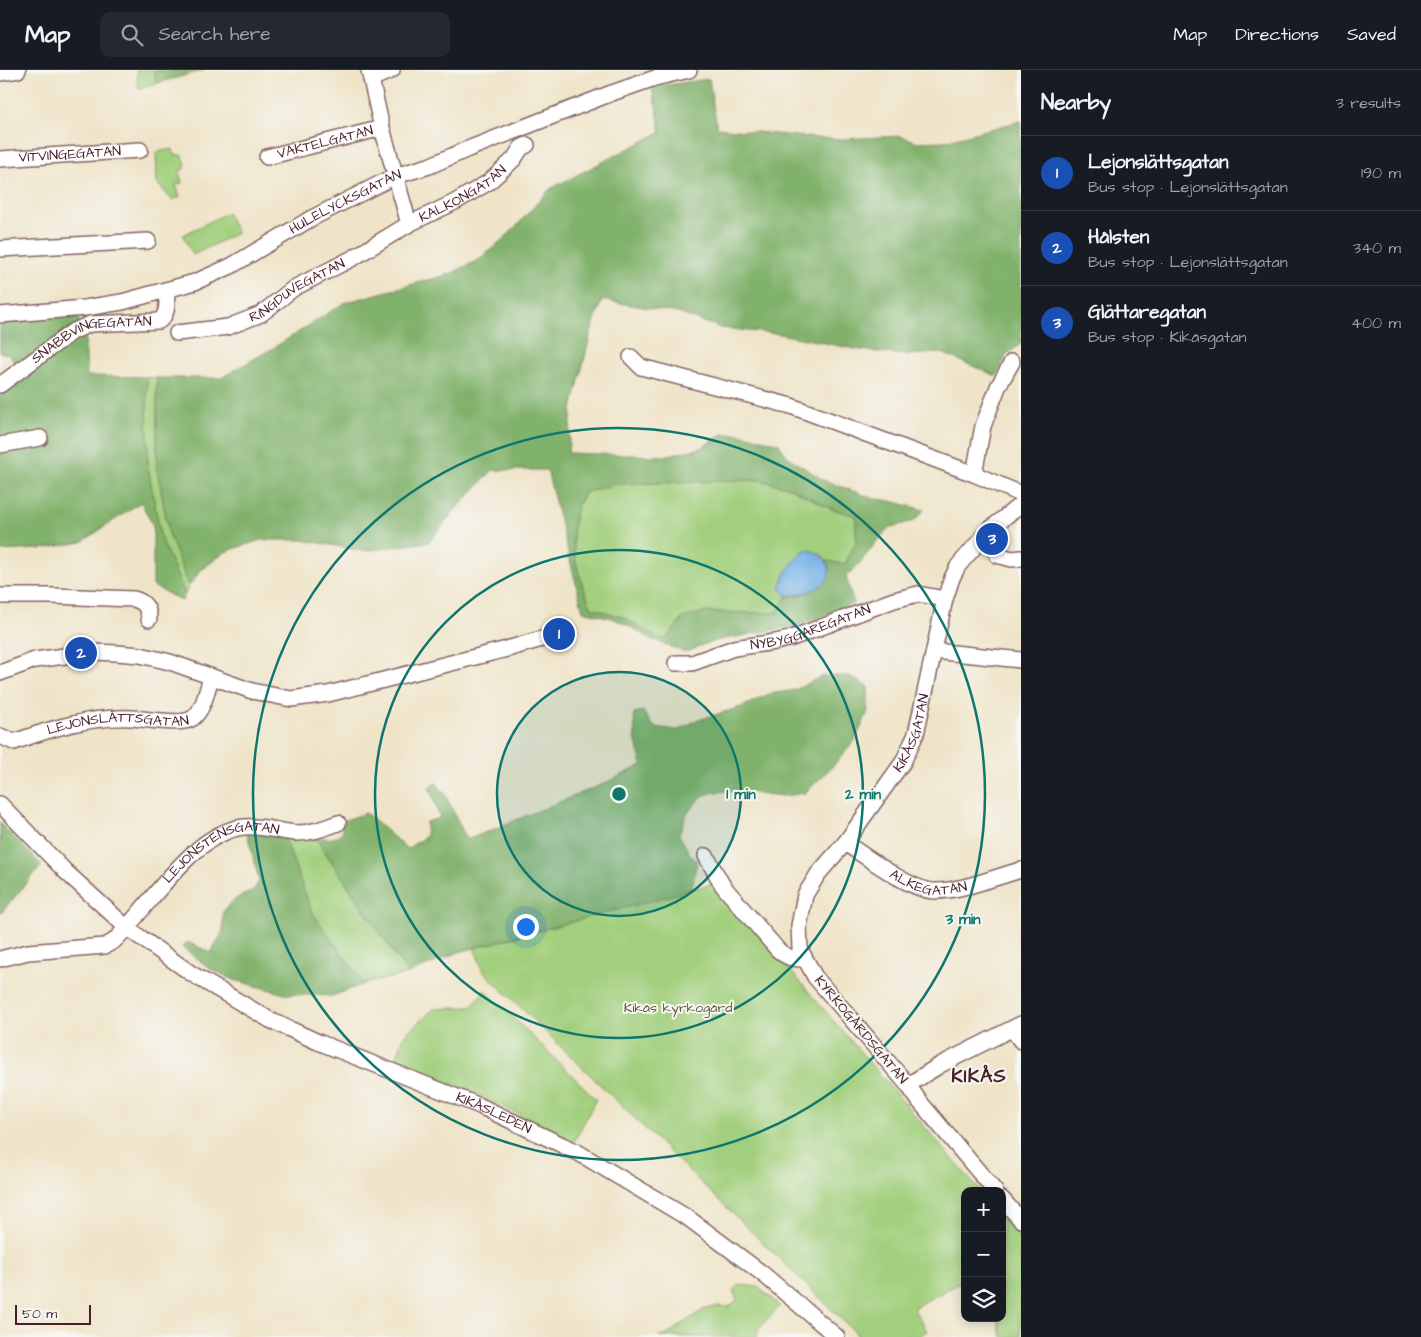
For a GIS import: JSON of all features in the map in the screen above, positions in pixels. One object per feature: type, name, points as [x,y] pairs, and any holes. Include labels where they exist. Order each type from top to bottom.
[{"type":"street","points":[[0,73],[18,70]]},
{"type":"street","points":[[370,75],[392,70]]},
{"type":"street","name":"HULELYCKSGATAN","points":[[0,315],[85,308],[122,302],[195,282],[231,266],[312,218],[395,176],[429,166],[468,148],[612,93],[654,78],[689,70]]},
{"type":"street","name":"VAKTELGATAN","points":[[370,75],[395,176]]},
{"type":"street","name":"VAKTELGATAN","points":[[267,157],[382,128]]},
{"type":"street","name":"KALKONGATAN","points":[[395,176],[409,224],[455,202],[489,182],[514,159],[521,148],[527,145]]},
{"type":"street","name":"VITVINGEGATAN","points":[[0,159],[140,150]]},
{"type":"street","name":"RINGDUVEGATAN","points":[[177,333],[228,327],[260,314],[294,288],[353,258],[409,224]]},
{"type":"street","points":[[0,249],[148,241]]},
{"type":"street","name":"SNABBVINGEGATAN","points":[[0,385],[72,332],[90,324],[159,321],[164,317],[167,307],[166,290]]},
{"type":"street","points":[[631,357],[641,367],[793,407],[974,474],[1021,494]]},
{"type":"street","points":[[974,474],[985,420],[998,387],[1012,362]]},
{"type":"street","points":[[0,445],[40,438]]},
{"type":"street","name":"KIKÅSGATAN","points":[[805,959],[800,949],[799,926],[805,895],[818,874],[844,843],[908,752],[916,734],[945,599],[958,566],[989,530],[1021,504]]},
{"type":"street","points":[[997,555],[1012,559],[1021,558]]},
{"type":"street","name":"NYBYGGAREGATAN","points":[[676,663],[692,663],[734,648],[789,639],[894,600],[918,594],[945,599]]},
{"type":"street","points":[[0,596],[134,599],[148,608],[149,619]]},
{"type":"street","points":[[0,673],[35,660],[94,652],[140,655],[170,662],[252,691],[291,699],[328,694],[545,638]]},
{"type":"street","points":[[934,651],[1021,660]]},
{"type":"street","name":"LEJONSLÄTTSGATAN","points":[[0,736],[14,742],[46,730],[75,723],[112,719],[130,718],[184,722],[192,718],[197,712],[205,698],[212,677]]},
{"type":"street","points":[[0,804],[66,872],[127,928]]},
{"type":"street","name":"LEJONSTENSGATAN","points":[[0,959],[28,952],[105,946],[114,941],[161,886],[201,846],[225,831],[252,826],[297,833],[316,832],[338,823]]},
{"type":"street","name":"ALKEGATAN","points":[[844,843],[908,884],[928,890],[938,891],[958,888],[1021,870]]},
{"type":"street","points":[[706,856],[722,886],[778,950],[785,957],[805,959]]},
{"type":"street","name":"KIKÅSLEDEN","points":[[127,928],[192,974],[270,1020],[318,1042],[480,1106],[577,1152],[688,1218],[763,1274],[837,1337]]},
{"type":"street","name":"KYRKOGÅRDSGATAN","points":[[805,959],[815,977],[908,1085],[992,1187]]},
{"type":"street","points":[[908,1085],[940,1065],[1018,1031]]},
{"type":"street","points":[[1006,1203],[1021,1220]]},
{"type":"green space","points":[[137,70],[155,70],[155,84],[138,89]]},
{"type":"green space","points":[[155,70],[204,70],[155,84]]},
{"type":"green space","points":[[709,79],[717,128],[805,137],[843,139],[901,136],[916,142],[944,141],[1021,121],[1021,344],[1007,354],[996,376],[942,353],[904,355],[860,350],[780,334],[721,328],[678,313],[602,300],[591,332],[572,409],[568,453],[664,456],[701,448],[723,434],[739,434],[778,443],[788,457],[823,480],[872,498],[924,510],[914,521],[891,527],[846,577],[854,603],[800,625],[724,639],[702,645],[690,651],[682,651],[653,640],[612,618],[583,611],[547,470],[493,470],[457,508],[429,542],[364,551],[303,540],[260,540],[225,552],[201,570],[189,586],[169,534],[157,468],[157,378],[221,378],[275,347],[344,303],[450,274],[480,259],[510,233],[550,189],[661,132],[652,87]],"holes":[[[760,480],[790,488],[832,509],[856,516],[856,542],[845,564],[827,561],[829,573],[805,593],[786,597],[777,613],[706,612],[683,618],[666,639],[658,638],[623,617],[592,608],[582,585],[573,535],[576,510],[585,492],[618,484]]]},
{"type":"green space","points":[[173,149],[174,154],[183,156],[186,165],[179,172],[182,183],[176,185],[180,197],[172,200],[157,183],[156,152]]},
{"type":"green space","points":[[227,213],[237,233],[193,255],[183,235]]},
{"type":"green space","points":[[76,312],[85,338],[87,376],[147,377],[148,467],[161,539],[185,594],[182,601],[153,586],[153,526],[141,502],[82,542],[41,549],[0,551],[0,396],[23,378],[10,355],[0,352],[0,320]]},
{"type":"green space","points":[[147,377],[157,378],[157,468],[169,534],[189,586],[185,594],[161,539],[148,467]]},
{"type":"green space","points":[[760,480],[790,488],[832,509],[856,516],[856,542],[845,564],[827,561],[821,554],[804,550],[787,571],[780,588],[791,595],[802,594],[796,597],[786,597],[777,613],[706,613],[683,618],[666,639],[658,638],[623,617],[592,608],[582,585],[573,535],[576,510],[585,492],[618,484]]},
{"type":"green space","points":[[822,676],[849,676],[868,687],[868,712],[854,742],[805,793],[784,796],[736,791],[715,792],[702,796],[686,815],[679,835],[690,854],[697,861],[692,888],[680,893],[459,952],[408,974],[315,837],[330,839],[336,837],[343,831],[341,825],[345,820],[366,813],[407,849],[426,836],[426,822],[440,818],[429,787],[436,783],[445,794],[467,840],[601,785],[642,765],[635,738],[634,713],[643,711],[654,727],[678,730],[695,721],[744,706],[769,694],[795,690]]},
{"type":"green space","points":[[0,823],[42,865],[0,914]]},
{"type":"green space","points":[[246,829],[284,836],[312,912],[364,984],[332,996],[285,994],[234,980],[211,969],[182,947],[188,942],[211,953],[223,931],[223,912],[234,900],[252,891],[257,885],[259,880]]},
{"type":"green space","points":[[284,836],[315,837],[408,974],[364,984],[311,912]]},
{"type":"green space","name":"Kikås kyrkogård","points":[[715,883],[977,1187],[961,1187],[961,1282],[913,1308],[927,1331],[917,1337],[860,1337],[484,972],[474,948]]},
{"type":"green space","points":[[485,990],[596,1099],[574,1142],[489,1100],[395,1062],[405,1034],[434,1009],[471,1007]]},
{"type":"green space","points":[[1006,1222],[1021,1239],[1021,1337],[1002,1337],[998,1322],[1006,1322]]},
{"type":"green space","points":[[739,1285],[758,1287],[780,1306],[758,1329],[757,1337],[659,1337],[665,1336],[703,1310],[717,1306],[729,1307],[737,1300],[733,1290]]},
{"type":"water","points":[[804,550],[817,553],[826,561],[829,567],[828,578],[823,584],[811,591],[786,595],[780,588],[784,576],[789,567]]},
{"type":"place","name":"Glättaregatan","points":[[992,539]]},
{"type":"place","name":"Lejonslättsgatan","points":[[559,634]]},
{"type":"place","name":"Hålsten","points":[[81,653]]},
{"type":"district","name":"KIKÅS","points":[[979,1076]]}]
